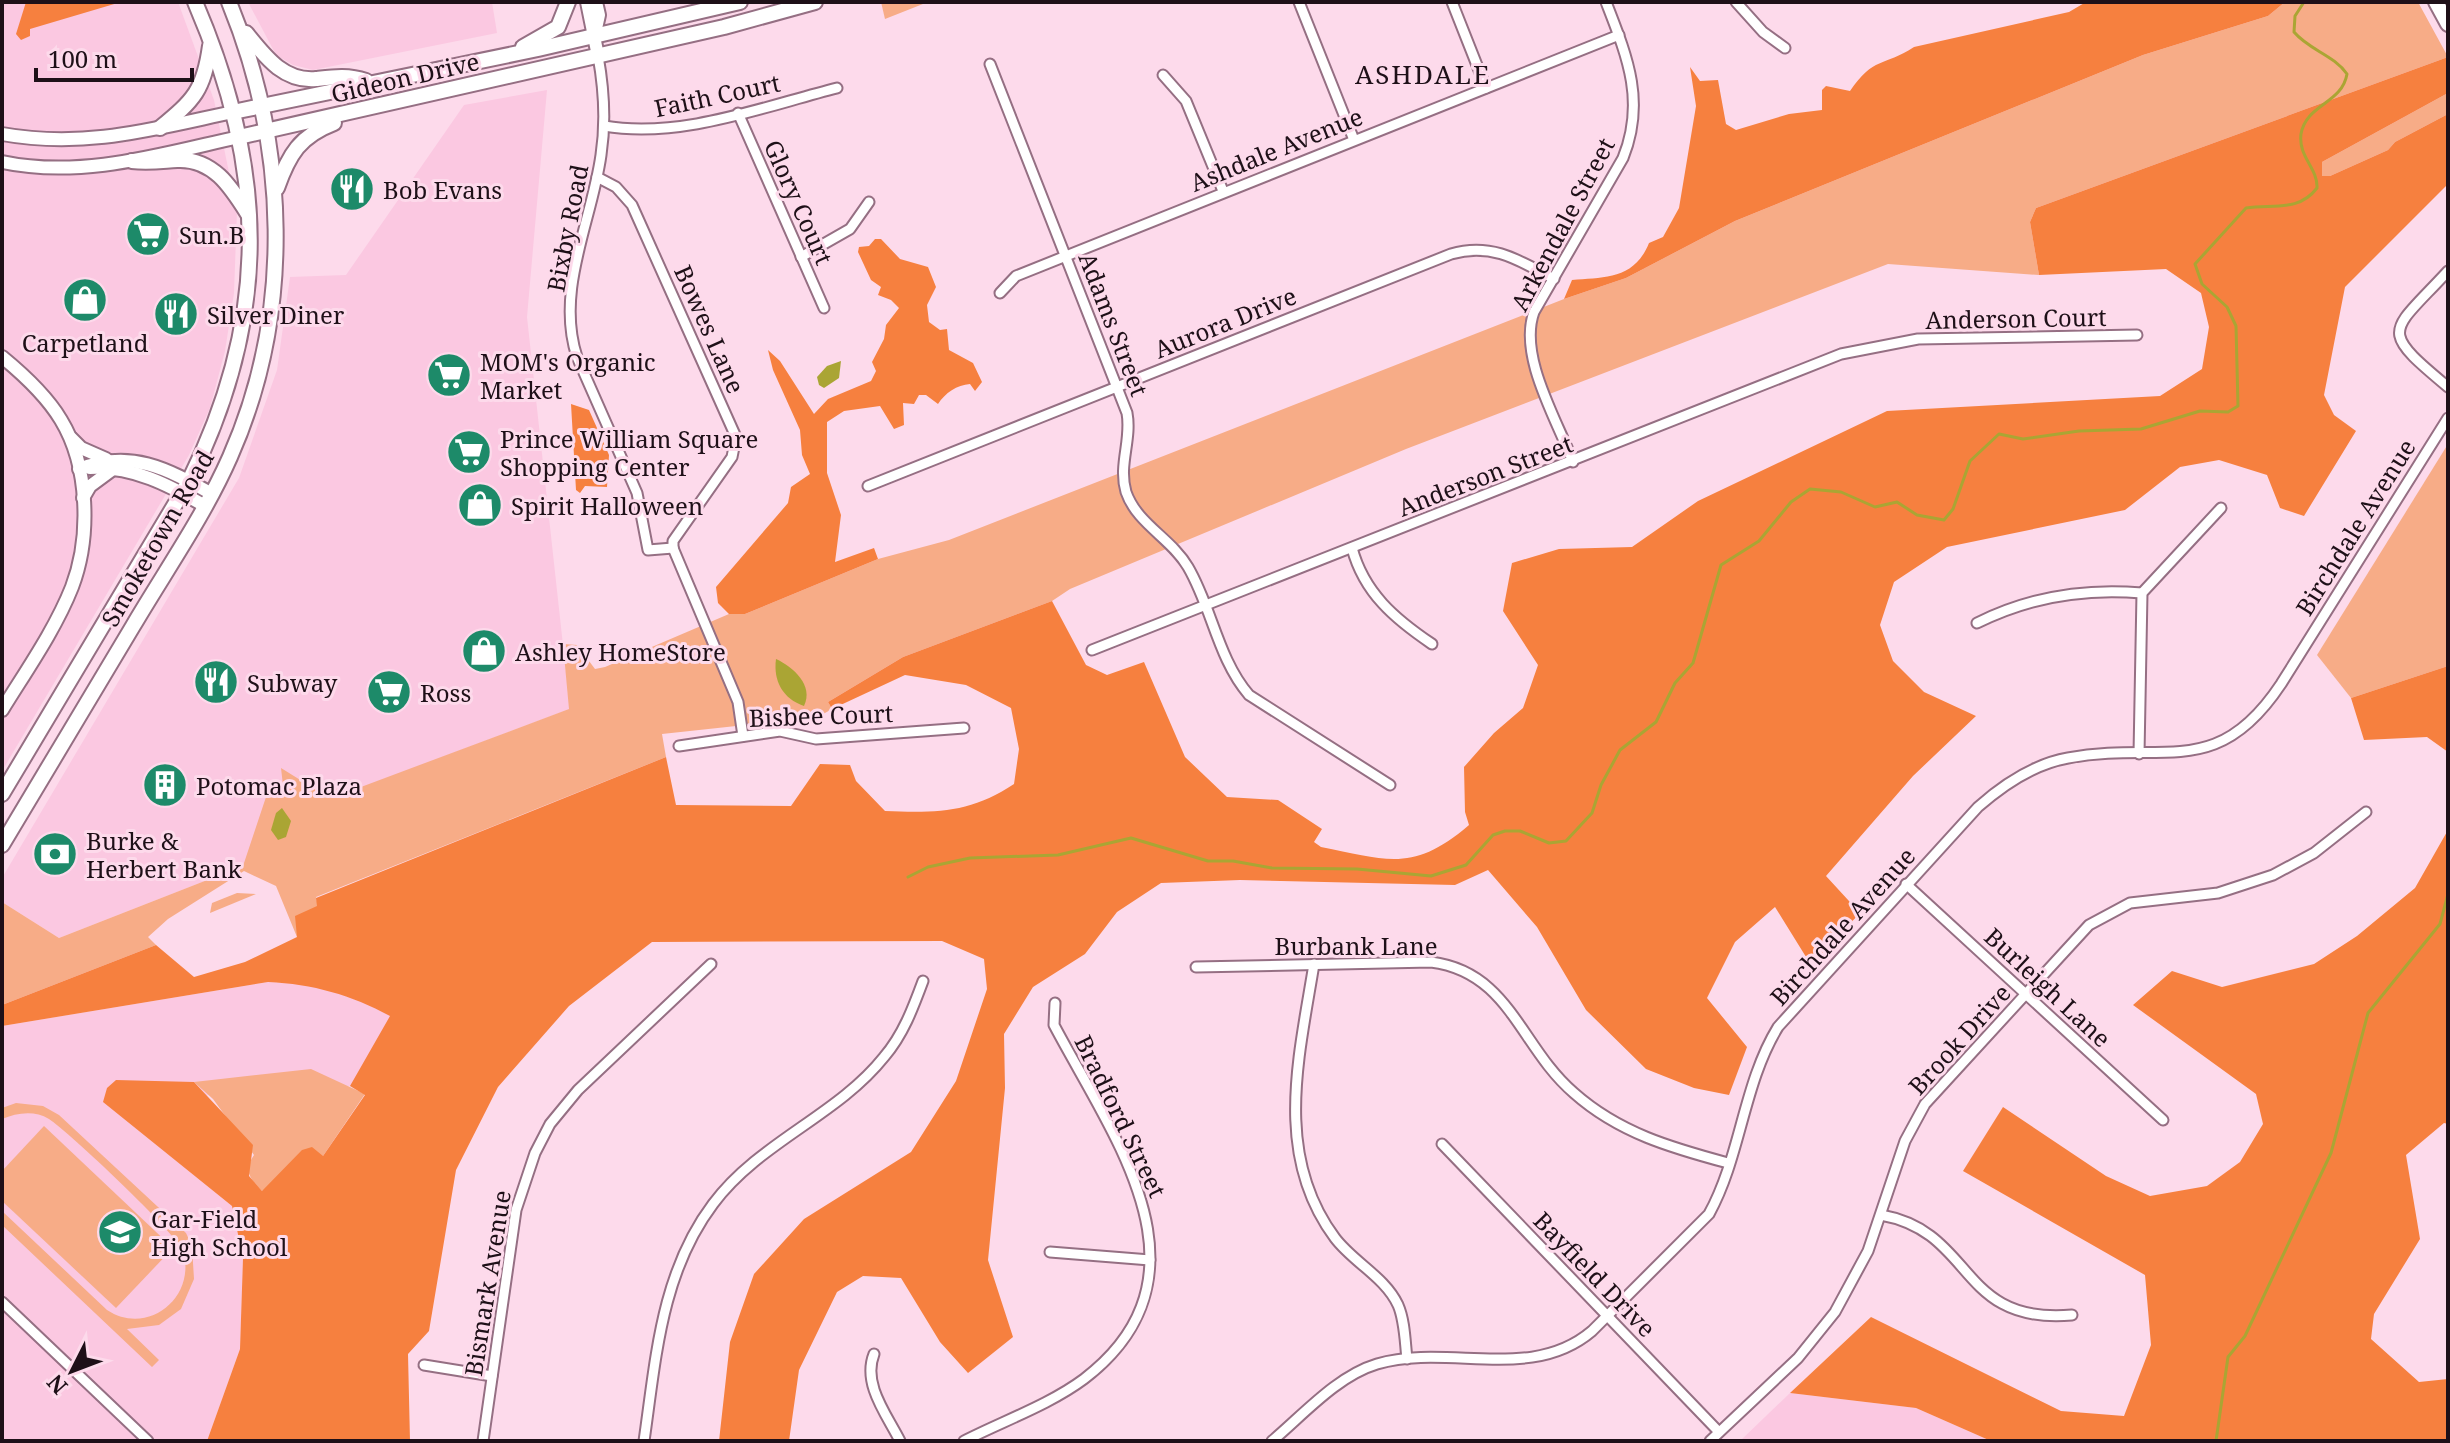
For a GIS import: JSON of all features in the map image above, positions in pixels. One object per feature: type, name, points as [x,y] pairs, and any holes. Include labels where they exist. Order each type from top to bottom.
[{"type":"main road","name":"Smoketown Road","points":[[2,794],[186,487],[214,427],[235,365],[247,294],[250,218],[233,112],[195,2]]},
{"type":"main road","points":[[229,2],[237,22],[269,61],[287,73],[304,79],[343,76],[370,82]]},
{"type":"main road","points":[[516,51],[553,33],[562,20],[568,2]]},
{"type":"main road","name":"Gideon Drive","points":[[233,112],[594,37],[740,2]]},
{"type":"main road","name":"Gideon Drive","points":[[239,137],[598,56],[815,2]]},
{"type":"main road","points":[[2436,2],[2448,24]]},
{"type":"main road","name":"Smoketown Road","points":[[2,845],[208,500],[241,430],[264,354],[274,288],[274,196],[262,105],[237,22]]},
{"type":"main road","points":[[160,128],[196,96],[207,67],[211,41]]},
{"type":"main road","points":[[274,196],[286,161],[301,140],[352,111]]},
{"type":"main road","points":[[132,161],[186,160],[209,168],[232,188],[250,218]]},
{"type":"street","points":[[587,2],[598,56]]},
{"type":"street","points":[[594,37],[599,15],[596,2]]},
{"type":"street","points":[[1299,2],[1354,140]]},
{"type":"street","points":[[1452,2],[1486,88]]},
{"type":"street","name":"Arkendale Street","points":[[1573,462],[1529,346],[1534,312],[1623,158],[1632,131],[1635,86],[1606,2]]},
{"type":"street","points":[[1736,2],[1763,32],[1785,48]]},
{"type":"street","name":"Ashdale Avenue","points":[[1000,293],[1016,276],[1065,255],[1619,35]]},
{"type":"street","name":"Bixby Road","points":[[598,56],[604,126],[597,177],[580,239],[571,312],[574,348],[637,493],[648,550],[673,548]]},
{"type":"street","name":"Adams Street","points":[[990,64],[1117,386],[1129,426],[1123,474],[1129,500],[1137,513],[1187,565],[1234,675],[1249,695],[1390,785]]},
{"type":"street","points":[[1163,75],[1186,101],[1223,191]]},
{"type":"street","name":"Faith Court","points":[[604,126],[662,130],[837,88]]},
{"type":"street","name":"Gideon Drive","points":[[2,134],[79,142],[233,112]]},
{"type":"street","name":"Glory Court","points":[[738,113],[824,308]]},
{"type":"street","name":"Gideon Drive","points":[[2,162],[71,167],[132,161],[239,137]]},
{"type":"street","name":"Bowes Lane","points":[[597,177],[616,187],[632,205],[736,437],[732,457],[673,541],[673,548]]},
{"type":"street","points":[[801,257],[850,229],[869,202]]},
{"type":"street","name":"Aurora Drive","points":[[868,486],[1459,251],[1500,252],[1554,279]]},
{"type":"street","points":[[2448,271],[2401,322],[2398,336],[2406,352],[2448,387]]},
{"type":"street","name":"Anderson Court","points":[[1894,342],[2137,335]]},
{"type":"street","name":"Anderson Street","points":[[1092,650],[1841,354],[1894,342]]},
{"type":"street","points":[[2,357],[42,394],[81,448],[109,464]]},
{"type":"street","name":"Birchdale Avenue","points":[[1272,1441],[1351,1376],[1378,1364],[1407,1359],[1542,1357],[1577,1344],[1699,1227],[1715,1202],[1763,1055],[1778,1027],[1978,807],[2013,780],[2066,758],[2174,754],[2208,747],[2246,727],[2264,710],[2448,418]]},
{"type":"street","points":[[2,710],[73,585],[81,549],[83,498],[79,469],[67,432]]},
{"type":"street","points":[[79,469],[109,464],[148,464],[208,500]]},
{"type":"street","points":[[83,498],[109,464]]},
{"type":"street","points":[[2139,754],[2142,593],[2221,508]]},
{"type":"street","points":[[673,548],[738,702],[743,736]]},
{"type":"street","points":[[1352,548],[1360,573],[1376,598],[1408,628],[1432,644]]},
{"type":"street","points":[[1977,623],[2014,607],[2066,594],[2142,593]]},
{"type":"street","name":"Bisbee Court","points":[[679,746],[780,731],[816,739],[964,728]]},
{"type":"street","name":"Brook Drive","points":[[1710,1441],[1798,1358],[1835,1312],[1868,1251],[1905,1141],[1925,1104],[2089,925],[2111,911],[2143,900],[2218,893],[2261,880],[2314,853],[2366,812]]},
{"type":"street","name":"Burleigh Lane","points":[[1906,884],[2163,1120]]},
{"type":"street","name":"Burbank Lane","points":[[1196,967],[1431,962],[1463,969],[1491,987],[1551,1071],[1592,1108],[1649,1140],[1728,1163]]},
{"type":"street","name":"Bismark Avenue","points":[[483,1441],[516,1210],[529,1167],[545,1134],[578,1090],[711,964]]},
{"type":"street","points":[[1314,964],[1294,1090],[1300,1160],[1314,1201],[1326,1224],[1397,1304],[1407,1359]]},
{"type":"street","points":[[644,1441],[666,1299],[676,1269],[699,1223],[749,1165],[874,1069],[906,1024],[923,981]]},
{"type":"street","name":"Bradford Street","points":[[964,1441],[1069,1388],[1099,1366],[1126,1334],[1137,1314],[1150,1260],[1142,1198],[1054,1025],[1055,1003]]},
{"type":"street","name":"Bayfield Drive","points":[[1442,1144],[1719,1432]]},
{"type":"street","points":[[1881,1215],[1903,1220],[1932,1235],[1986,1295],[2007,1308],[2036,1316],[2072,1315]]},
{"type":"street","points":[[1050,1252],[1150,1260]]},
{"type":"street","points":[[2,1302],[148,1441]]},
{"type":"street","points":[[2,1309],[13,1314]]},
{"type":"street","points":[[874,1354],[870,1364],[871,1382],[900,1441]]},
{"type":"street","points":[[424,1365],[492,1376]]},
{"type":"shaded area","points":[[2,2],[178,2],[214,100],[237,211],[234,293],[225,351],[210,408],[189,455],[2,771]]},
{"type":"shaded area","points":[[26,2],[121,2],[30,29],[30,36],[21,40],[16,34]]},
{"type":"shaded area","points":[[248,2],[492,2],[497,33],[313,70],[293,65],[276,55]]},
{"type":"shaded area","points":[[881,2],[928,2],[885,19]]},
{"type":"shaded area","points":[[2086,2],[2285,2],[2268,16],[2143,55],[1735,221],[1626,278],[1564,299],[1572,280],[1617,274],[1635,264],[1649,243],[1663,237],[1679,208],[1696,106],[1690,67],[1700,81],[1718,80],[1726,124],[1736,130],[1789,114],[1822,110],[1822,90],[1826,86],[1850,91],[1873,67],[1914,47],[2069,12]]},
{"type":"shaded area","points":[[2285,2],[2418,2],[2448,57],[2036,208],[2030,222],[2039,275],[1888,264],[1406,449],[1070,589],[1052,601],[903,657],[828,702],[832,709],[818,717],[662,734],[666,757],[316,897],[318,906],[297,937],[276,886],[244,871],[168,919],[148,937],[156,945],[2,1005],[2,902],[59,938],[243,866],[266,797],[284,794],[281,768],[310,786],[353,790],[569,709],[563,644],[577,645],[595,669],[605,667],[729,614],[745,614],[878,559],[949,540],[1564,299],[1626,278],[1735,221],[2143,55],[2268,16]]},
{"type":"shaded area","points":[[2448,57],[2448,93],[2322,162],[2322,176],[2330,176],[2388,150],[2395,142],[2448,114],[2448,184],[2345,287],[2324,395],[2334,415],[2356,431],[2304,516],[2280,508],[2267,475],[2219,460],[2180,467],[2125,510],[1947,547],[1894,582],[1880,625],[1893,661],[1924,692],[1976,716],[1913,776],[1826,876],[1860,913],[1811,965],[1775,907],[1735,942],[1707,998],[1747,1047],[1729,1095],[1694,1088],[1646,1069],[1586,1010],[1537,927],[1488,870],[1455,885],[1240,880],[1161,883],[1117,912],[1085,954],[1033,987],[1004,1034],[1005,1088],[988,1260],[1013,1337],[968,1373],[940,1342],[901,1278],[863,1276],[837,1292],[799,1370],[789,1441],[719,1441],[730,1342],[754,1274],[804,1219],[911,1152],[956,1081],[987,989],[984,959],[942,941],[652,942],[569,1006],[498,1087],[456,1170],[429,1331],[408,1354],[410,1441],[207,1441],[240,1349],[243,1258],[232,1206],[103,1102],[107,1088],[116,1080],[194,1082],[253,1145],[249,1176],[262,1191],[302,1150],[312,1147],[323,1156],[365,1095],[350,1086],[390,1016],[331,992],[268,982],[2,1026],[2,1005],[156,945],[194,977],[245,962],[297,937],[295,916],[317,906],[316,898],[666,757],[676,805],[791,806],[820,764],[850,765],[856,781],[885,811],[937,811],[983,801],[1014,784],[1019,749],[1011,708],[966,685],[905,675],[832,709],[828,702],[903,657],[1052,601],[1086,665],[1107,675],[1144,662],[1185,757],[1227,797],[1278,800],[1322,829],[1314,842],[1321,847],[1399,859],[1432,851],[1469,825],[1465,812],[1464,767],[1494,733],[1523,708],[1538,665],[1503,611],[1512,563],[1559,549],[1632,547],[1698,501],[1887,411],[2160,396],[2202,369],[2209,327],[2201,293],[2166,269],[2039,275],[2030,222],[2036,208]]},
{"type":"shaded area","points":[[547,90],[527,317],[570,709],[331,799],[333,831],[59,938],[2,902],[2,878],[239,478],[277,370],[290,277],[346,275],[464,105]]},
{"type":"shaded area","points":[[2448,93],[2448,114],[2395,142],[2388,150],[2330,176],[2322,176],[2322,162]]},
{"type":"shaded area","points":[[875,239],[881,239],[900,259],[928,267],[936,287],[927,305],[929,322],[940,330],[947,329],[949,350],[973,363],[982,382],[975,391],[970,384],[956,388],[938,404],[926,395],[919,395],[914,404],[903,403],[904,425],[894,429],[880,406],[844,411],[827,422],[827,473],[841,515],[835,562],[874,548],[878,559],[745,614],[729,614],[718,603],[716,587],[788,503],[791,487],[810,474],[802,455],[800,430],[773,370],[768,350],[780,361],[814,414],[828,399],[871,381],[876,371],[872,362],[884,339],[886,325],[899,308],[891,300],[878,295],[881,287],[871,280],[858,252],[859,247],[869,246]]},
{"type":"shaded area","points":[[841,361],[839,378],[824,388],[819,385],[817,377],[827,366]]},
{"type":"shaded area","points":[[571,404],[589,410],[609,455],[607,487],[585,486],[580,493],[576,490]]},
{"type":"shaded area","points":[[2448,444],[2448,666],[2351,698],[2317,655]]},
{"type":"shaded area","points":[[776,659],[795,672],[804,684],[804,706],[790,699],[781,688],[776,675]]},
{"type":"shaded area","points":[[2448,666],[2448,752],[2427,737],[2364,740],[2351,698]]},
{"type":"shaded area","points":[[282,808],[291,821],[286,837],[278,840],[271,830],[276,813]]},
{"type":"shaded area","points":[[2448,830],[2448,1124],[2444,1123],[2406,1155],[2420,1239],[2374,1314],[2371,1339],[2419,1382],[2448,1379],[2448,1441],[1991,1441],[1916,1408],[1790,1393],[1871,1317],[2061,1411],[2124,1416],[2151,1345],[2145,1275],[1963,1171],[2003,1107],[2106,1176],[2150,1196],[2207,1186],[2240,1162],[2263,1124],[2256,1094],[2133,1005],[2172,971],[2222,987],[2314,964],[2357,936],[2415,888]]},
{"type":"shaded area","points":[[237,893],[256,894],[210,913],[212,903]]},
{"type":"shaded area","name":"Gar-Field High School","points":[[268,982],[308,984],[358,999],[391,1016],[351,1086],[104,1102],[232,1206],[243,1258],[240,1349],[207,1441],[2,1441],[2,1026]]},
{"type":"shaded area","points":[[311,1069],[365,1094],[323,1156],[262,1191],[249,1174],[254,1155],[213,1099],[194,1082]]},
{"type":"shaded area","points":[[16,1103],[43,1106],[59,1115],[186,1233],[192,1246],[194,1279],[181,1309],[159,1325],[127,1329],[159,1360],[152,1367],[2,1225],[2,1211],[107,1310],[123,1317],[138,1319],[153,1315],[166,1308],[176,1297],[183,1283],[183,1251],[163,1225],[49,1119],[26,1113],[2,1119],[2,1108]]},
{"type":"shaded area","points":[[44,1126],[173,1248],[116,1308],[2,1201],[2,1171]]},
{"type":"shaded area","points":[[1790,1393],[1916,1408],[1991,1441],[1740,1441]]},
{"type":"waterway","points":[[908,877],[928,867],[970,858],[1058,855],[1131,838],[1208,861],[1233,861],[1272,868],[1357,869],[1431,876],[1466,865],[1493,835],[1505,831],[1520,831],[1549,843],[1566,841],[1592,813],[1601,785],[1620,750],[1656,722],[1675,683],[1693,663],[1721,565],[1759,541],[1791,502],[1810,489],[1841,492],[1875,507],[1897,502],[1917,515],[1944,520],[1953,509],[1970,461],[1999,434],[2023,439],[2079,431],[2141,429],[2200,411],[2228,412],[2238,406],[2236,326],[2227,307],[2202,284],[2195,264],[2246,208],[2294,204],[2310,196],[2317,188],[2302,149],[2301,134],[2310,116],[2338,92],[2347,74],[2294,32],[2295,16],[2304,2]]},
{"type":"waterway","points":[[2216,1441],[2228,1357],[2245,1336],[2331,1153],[2368,1013],[2440,924],[2448,894]]},
{"type":"place","name":"Bob Evans","points":[[352,189]]},
{"type":"place","name":"Sun.B","points":[[148,234]]},
{"type":"place","name":"Carpetland","points":[[85,300]]},
{"type":"place","name":"Silver Diner","points":[[176,314]]},
{"type":"place","name":"MOM's Organic Market","points":[[449,375]]},
{"type":"place","name":"Prince William Square Shopping Center","points":[[469,452]]},
{"type":"place","name":"Spirit Halloween","points":[[480,505]]},
{"type":"place","name":"Ashley HomeStore","points":[[484,651]]},
{"type":"place","name":"Subway","points":[[216,682]]},
{"type":"place","name":"Ross","points":[[389,692]]},
{"type":"place","name":"Potomac Plaza","points":[[165,785]]},
{"type":"place","name":"Burke & Herbert Bank","points":[[55,854]]},
{"type":"place","name":"Gar-Field High School","points":[[120,1232]]},
{"type":"district","name":"ASHDALE","points":[[1423,74]]}]
